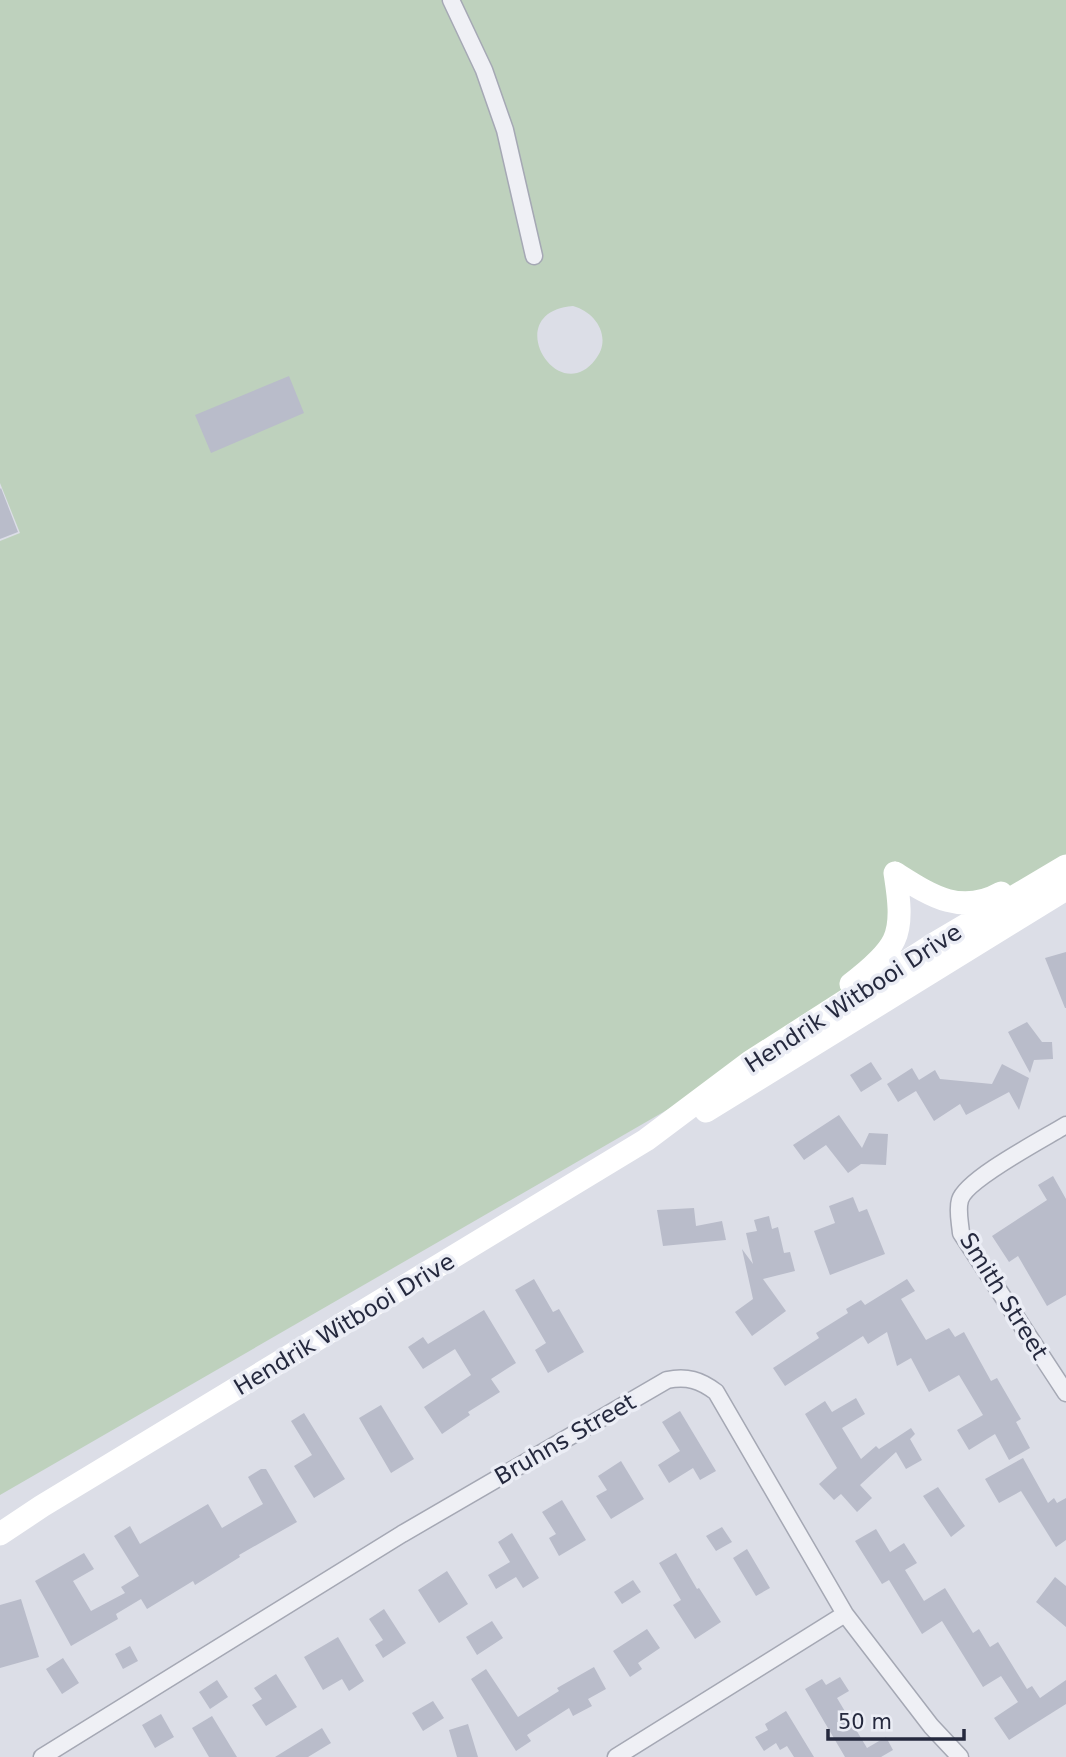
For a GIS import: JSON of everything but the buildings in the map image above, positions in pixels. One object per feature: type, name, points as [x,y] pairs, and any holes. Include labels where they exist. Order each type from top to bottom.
[{"type":"main road","points":[[750,1062],[867,972],[893,942],[897,927],[898,895],[895,873],[934,898],[958,903],[977,902],[991,899],[1066,858]]},
{"type":"main road","name":"Hendrik Witbooi Drive","points":[[0,1534],[646,1140],[750,1062],[934,944],[1066,866]]},
{"type":"main road","name":"Hendrik Witbooi Drive","points":[[646,1140],[691,1119],[751,1084],[1066,889]]},
{"type":"main road","name":"Hendrik Witbooi Drive","points":[[0,1525],[42,1506]]},
{"type":"street","points":[[452,0],[484,70],[505,130],[534,256]]},
{"type":"street","name":"Smith Street","points":[[1066,1125],[973,1182],[960,1199],[959,1215],[961,1233],[1066,1393]]},
{"type":"street","name":"Bruhns Street","points":[[42,1757],[402,1534],[667,1380],[682,1377],[705,1384],[716,1392],[845,1614],[931,1726],[960,1757]]},
{"type":"street","points":[[615,1757],[845,1614]]},
{"type":"green space","points":[[0,0],[1066,0],[1066,858],[991,899],[977,902],[895,874],[897,927],[867,972],[750,1062],[0,1495],[0,541],[20,533],[0,483]],"holes":[[[573,306],[589,314],[599,327],[602,335],[600,352],[595,360],[580,372],[565,373],[552,366],[542,354],[537,339],[540,324],[551,312]]]}]
